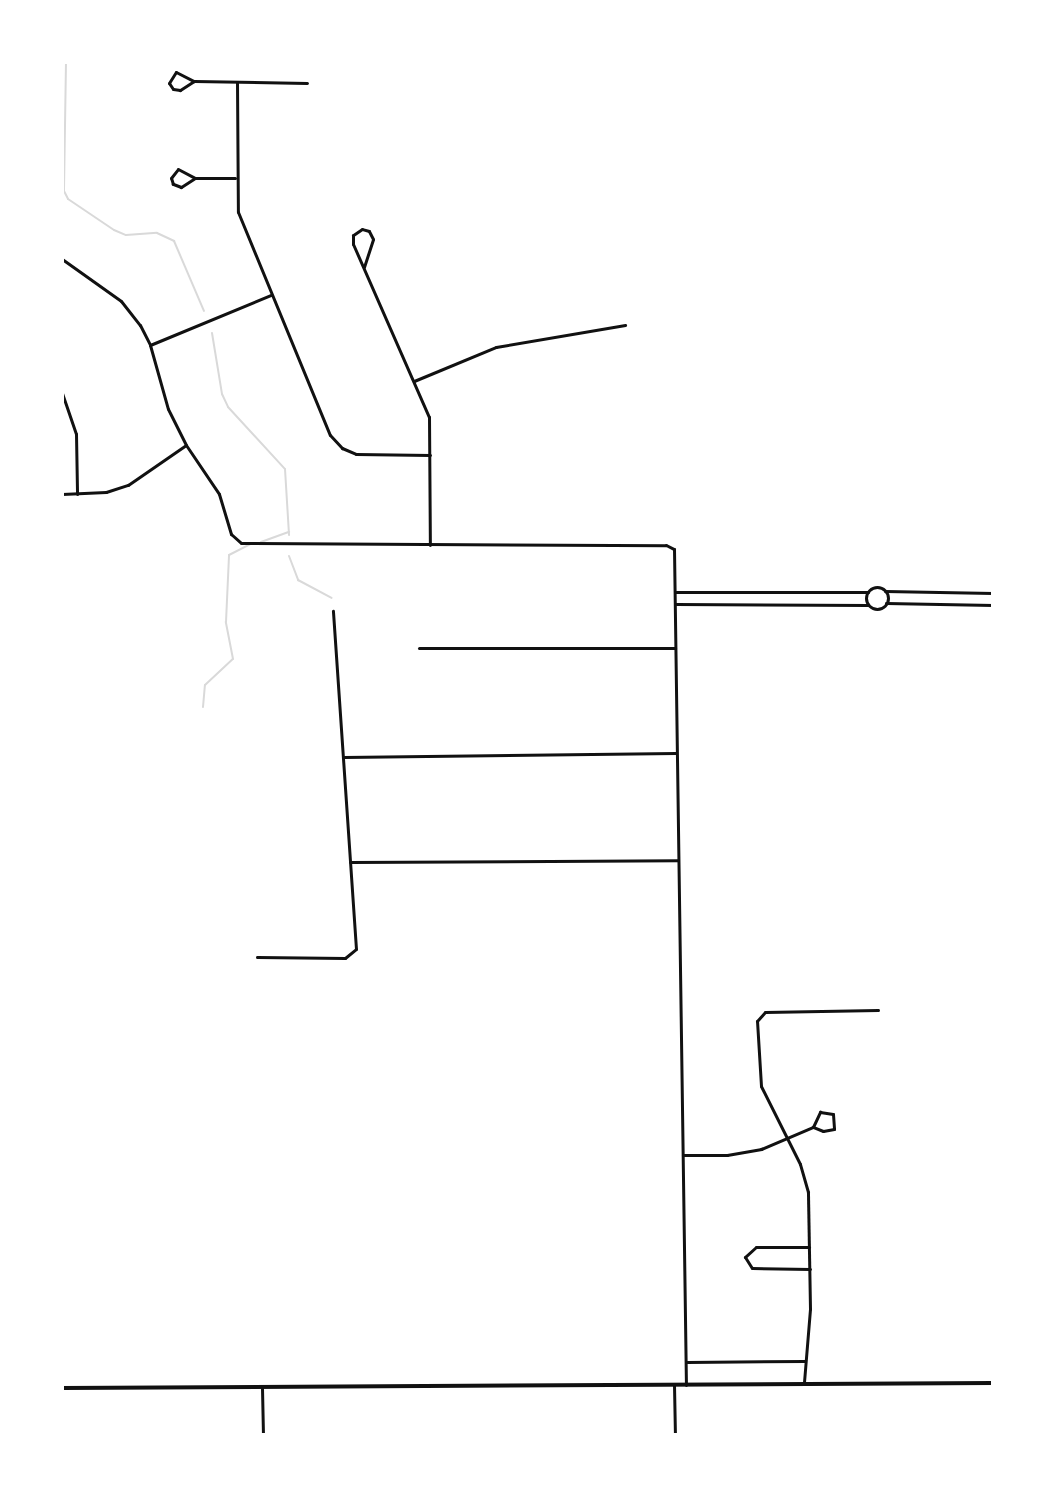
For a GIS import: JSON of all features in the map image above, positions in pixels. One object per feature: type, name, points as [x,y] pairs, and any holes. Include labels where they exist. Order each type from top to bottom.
[{"type":"street","points":[[194,81],[180,90],[173,89],[169,83],[176,72],[194,81],[307,83]]},
{"type":"street","points":[[237,82],[235,178],[240,221],[336,443],[361,454],[430,455]]},
{"type":"street","points":[[195,178],[178,169],[171,178],[178,187],[195,178],[235,178]]},
{"type":"street","points":[[364,267],[373,239],[370,232],[362,229],[355,232],[353,241],[364,267],[414,381],[429,417],[430,545]]},
{"type":"street","points":[[62,259],[121,301],[137,320],[150,345],[168,409],[186,445],[216,489],[231,534],[241,543],[666,545],[676,554],[686,1385]]},
{"type":"street","points":[[150,345],[271,295]]},
{"type":"street","points":[[414,381],[496,347],[625,325]]},
{"type":"street","points":[[62,393],[76,432],[77,494]]},
{"type":"street","points":[[62,494],[106,492],[126,486],[186,445]]},
{"type":"street","points":[[676,592],[868,592],[878,587],[885,591],[993,593]]},
{"type":"street","points":[[885,591],[886,603]]},
{"type":"street","points":[[775,592],[775,604]]},
{"type":"street","points":[[868,592],[868,605]]},
{"type":"street","points":[[957,593],[957,605]]},
{"type":"street","points":[[676,604],[868,605],[876,609],[886,603],[993,605]]},
{"type":"street","points":[[257,957],[345,958],[354,953],[357,943],[333,611]]},
{"type":"street","points":[[419,648],[676,648]]},
{"type":"street","points":[[344,757],[677,753]]},
{"type":"street","points":[[350,862],[679,860]]},
{"type":"street","points":[[804,1382],[810,1269],[806,1183],[759,1077],[756,1027],[759,1015],[777,1011],[878,1010]]},
{"type":"street","points":[[683,1155],[742,1154],[813,1127],[820,1112],[833,1114],[834,1129],[823,1131],[813,1127]]},
{"type":"street","points":[[810,1248],[756,1247],[745,1257],[752,1268],[810,1269]]},
{"type":"street","points":[[687,1362],[805,1361]]},
{"type":"street","points":[[62,1388],[993,1383]]},
{"type":"street","points":[[674,1385],[675,1435]]},
{"type":"street","points":[[262,1388],[263,1435]]},
{"type":"waterway","points":[[66,62],[64,191],[68,199],[126,235],[157,233],[174,241],[204,311]]},
{"type":"waterway","points":[[212,333],[222,394],[228,407],[285,469],[289,535]]},
{"type":"waterway","points":[[261,542],[289,532]]},
{"type":"waterway","points":[[203,707],[205,685],[233,659],[226,622],[229,555],[251,544]]},
{"type":"waterway","points":[[289,556],[298,580],[332,598]]}]
